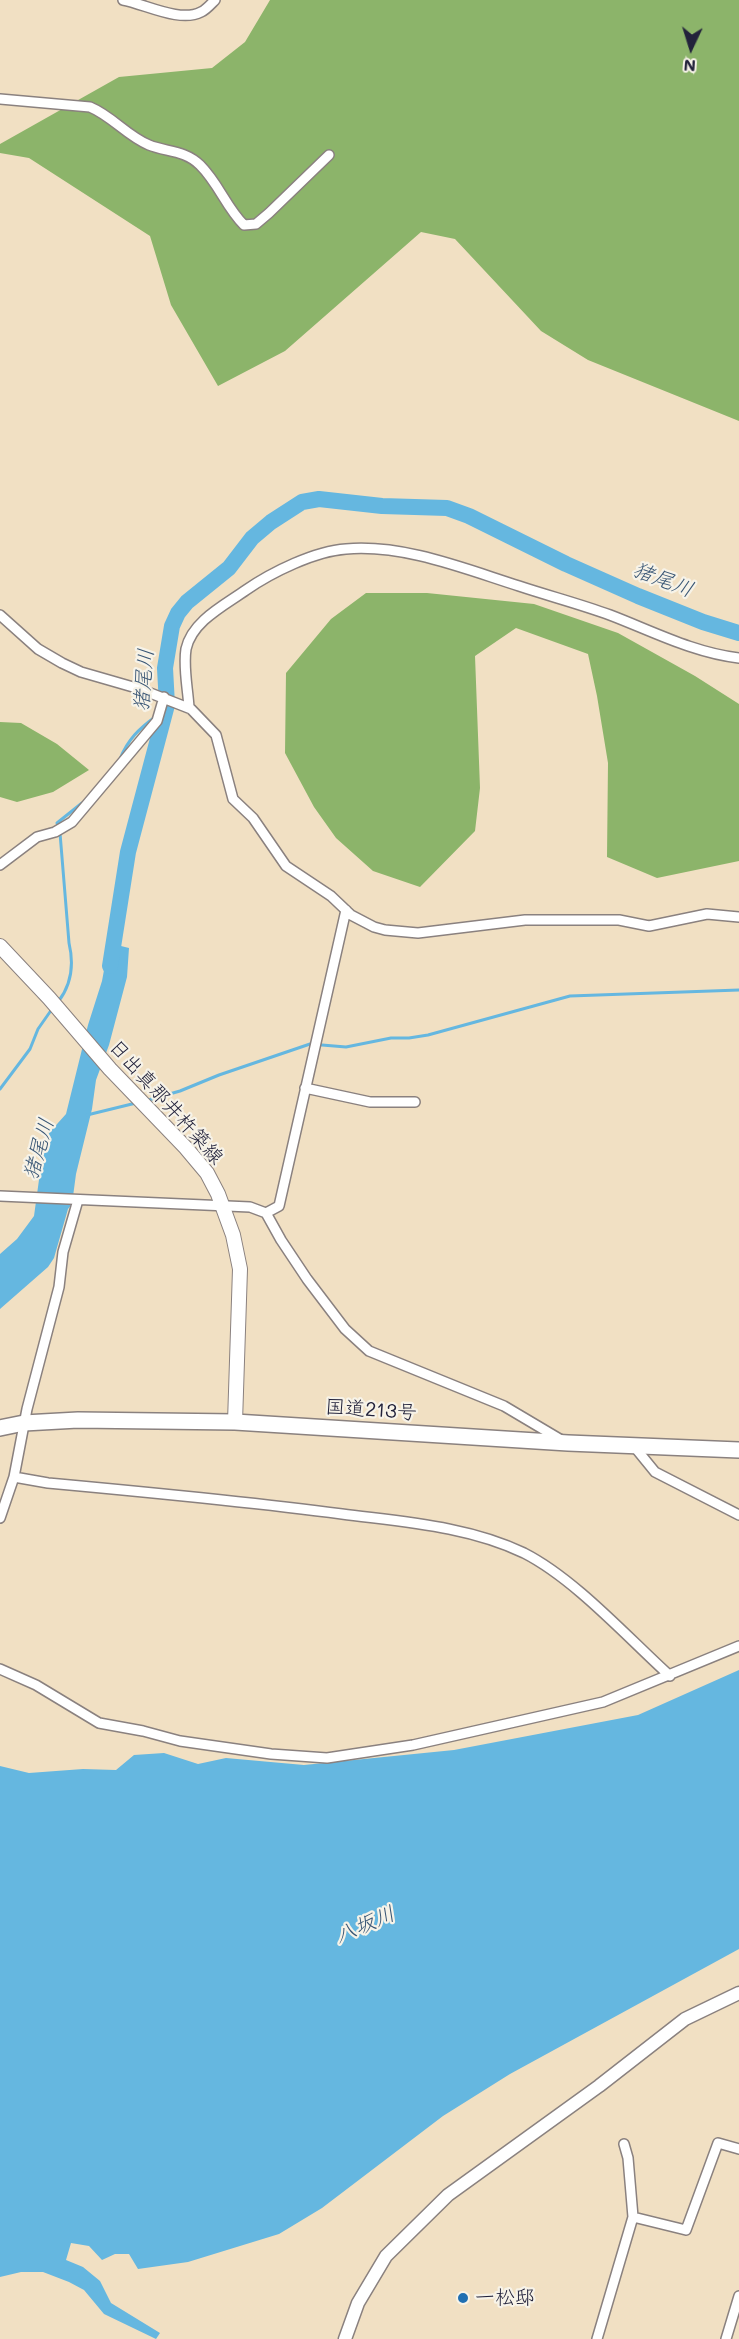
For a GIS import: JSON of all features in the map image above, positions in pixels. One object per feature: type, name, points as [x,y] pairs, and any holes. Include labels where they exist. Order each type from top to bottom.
[{"type":"highway","name":"国道213号","points":[[0,1428],[24,1423],[78,1420],[235,1422],[568,1443],[739,1450]]},
{"type":"main road","name":"日出真那井杵築線","points":[[0,946],[207,1173],[233,1235],[240,1269],[235,1422]]},
{"type":"street","points":[[123,0],[147,3],[173,14],[190,15],[201,12],[215,0]]},
{"type":"street","points":[[0,99],[90,107],[103,112],[150,146],[174,150],[199,163],[218,184],[236,216],[244,225],[256,224],[329,155]]},
{"type":"street","points":[[189,708],[186,650],[189,639],[198,626],[264,578],[321,554],[346,549],[378,549],[451,565],[608,614],[683,645],[722,656],[739,658]]},
{"type":"street","points":[[0,615],[38,649],[62,663],[81,672],[141,689],[189,708],[216,735],[233,799],[253,818],[286,866],[331,896],[351,915],[374,927],[401,933],[433,932],[525,920],[619,921],[649,926],[707,914],[739,917]]},
{"type":"street","points":[[0,866],[37,837],[64,828],[84,810],[157,721],[164,697]]},
{"type":"street","points":[[266,1213],[279,1206],[346,910]]},
{"type":"street","points":[[305,1088],[370,1102],[415,1102]]},
{"type":"street","points":[[0,1196],[250,1207],[266,1213],[307,1279],[345,1329],[369,1351],[504,1406],[568,1443]]},
{"type":"street","points":[[0,1518],[14,1477],[24,1423],[59,1287],[63,1252],[78,1200]]},
{"type":"street","points":[[633,1445],[655,1472],[739,1515]]},
{"type":"street","points":[[14,1477],[48,1483],[263,1504],[429,1525],[498,1542],[540,1562],[580,1594],[669,1676]]},
{"type":"street","points":[[0,1669],[36,1685],[99,1724],[143,1731],[180,1741],[271,1754],[327,1758],[413,1745],[603,1702],[739,1646]]},
{"type":"street","points":[[345,2339],[358,2303],[386,2256],[448,2195],[599,2086],[686,2019],[739,1994]]},
{"type":"street","points":[[633,2217],[686,2230],[718,2143],[739,2149]]},
{"type":"street","points":[[597,2339],[633,2217],[628,2158],[624,2144]]},
{"type":"street","points":[[726,2339],[739,2296]]},
{"type":"green space","points":[[270,0],[739,0],[739,421],[588,360],[541,331],[455,239],[421,232],[285,351],[218,386],[171,305],[150,236],[29,158],[0,153],[0,144],[119,77],[212,68],[245,42]]},
{"type":"green space","points":[[366,593],[427,593],[534,604],[618,633],[695,676],[739,704],[739,861],[657,878],[607,857],[608,763],[588,654],[516,628],[475,656],[480,788],[475,831],[420,887],[373,871],[336,838],[314,807],[285,753],[286,673],[331,619]]},
{"type":"green space","points":[[0,722],[21,723],[57,744],[89,770],[53,792],[17,802],[0,797]]},
{"type":"water","points":[[109,943],[129,948],[127,977],[109,1045],[96,1080],[72,1204],[68,1209],[54,1258],[48,1267],[0,1309],[0,1254],[17,1239],[34,1216],[42,1158],[49,1133],[66,1114],[88,1025],[102,981]]},
{"type":"water","name":"八坂川","points":[[739,1670],[739,1949],[510,2074],[443,2116],[322,2208],[279,2234],[188,2262],[138,2269],[129,2254],[115,2254],[102,2260],[89,2246],[71,2243],[66,2260],[83,2267],[100,2281],[111,2303],[160,2333],[156,2339],[104,2314],[84,2290],[69,2282],[43,2272],[21,2272],[0,2277],[0,1766],[29,1773],[83,1769],[116,1770],[134,1755],[164,1753],[198,1764],[226,1758],[304,1765],[454,1750],[638,1715]]},
{"type":"waterway","name":"猪尾川","points":[[110,966],[128,852],[167,705],[165,668],[172,626],[178,613],[187,602],[229,568],[252,538],[271,522],[302,502],[319,499],[382,506],[447,508],[469,516],[566,564],[638,596],[703,622],[739,633]]},
{"type":"waterway","points":[[120,759],[134,735],[155,717]]},
{"type":"waterway","points":[[58,826],[57,823],[82,803]]},
{"type":"waterway","points":[[58,1002],[71,974],[60,833]]},
{"type":"waterway","points":[[145,1101],[180,1091],[310,1044],[346,1047],[391,1038],[428,1035],[570,996],[739,990]]},
{"type":"waterway","points":[[0,1089],[30,1049],[38,1029],[52,1009]]},
{"type":"waterway","points":[[87,1115],[136,1103]]},
{"type":"place","name":"一松邸","points":[[463,2298]]}]
